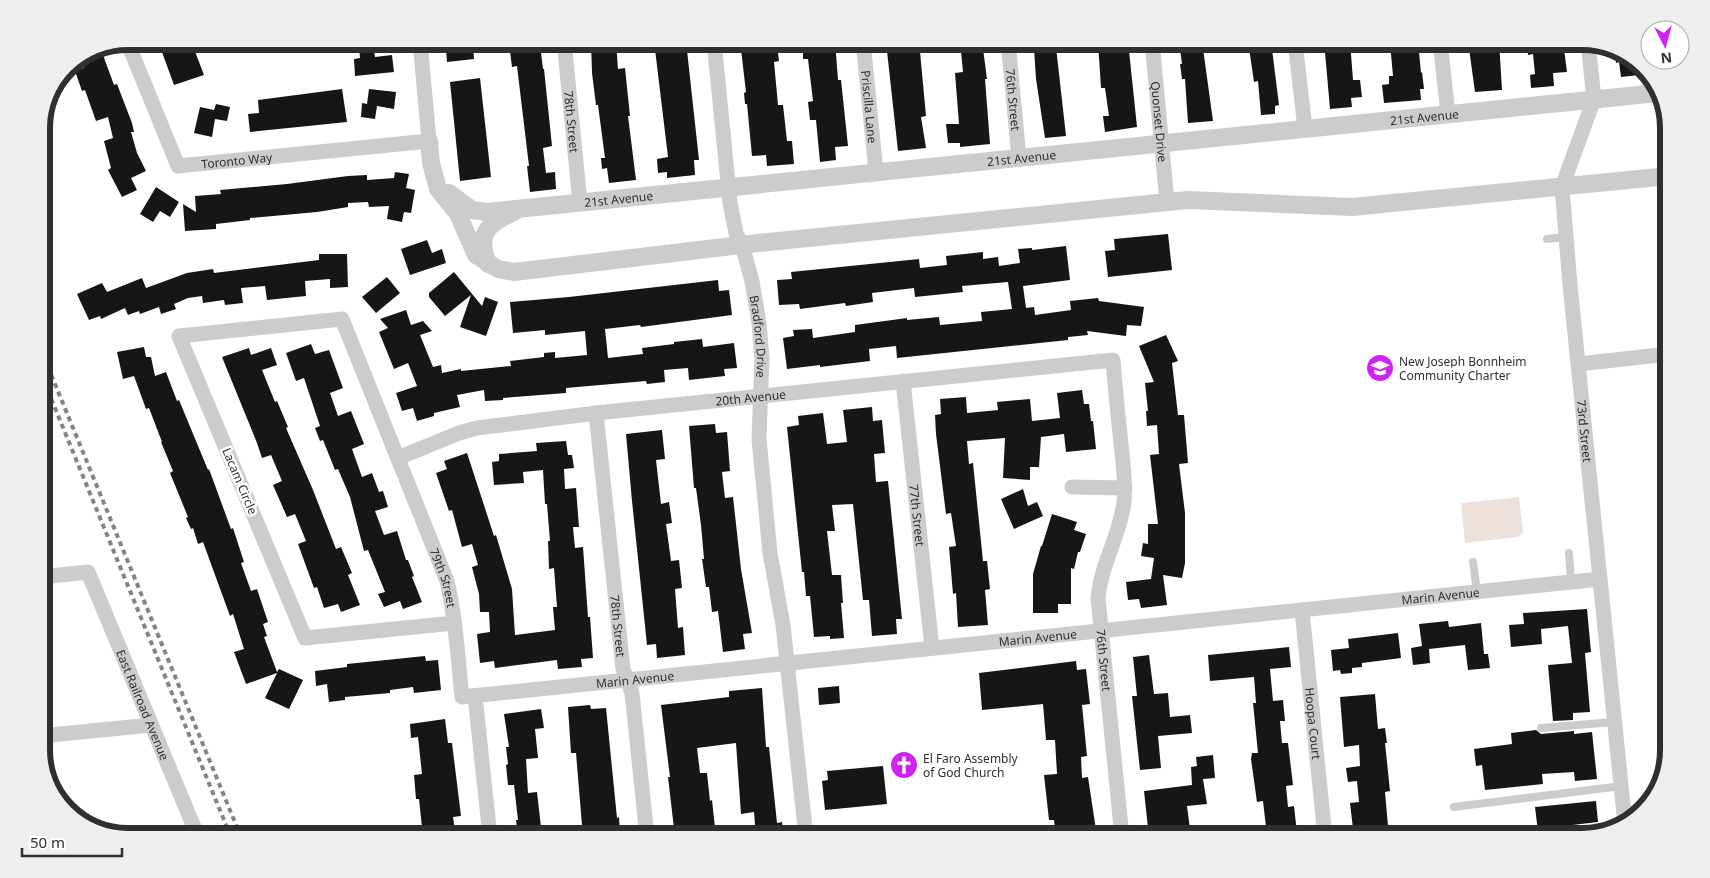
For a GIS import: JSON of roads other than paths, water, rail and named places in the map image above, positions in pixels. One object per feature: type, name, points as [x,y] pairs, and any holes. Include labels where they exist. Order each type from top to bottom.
[{"type":"street","name":"Toronto Way","points":[[131,50],[178,166],[429,141]]},
{"type":"street","points":[[421,50],[429,141],[434,176],[438,189],[458,214],[476,255],[498,270],[514,272],[742,245],[1188,200],[1352,207],[1660,177]]},
{"type":"street","name":"78th Street","points":[[565,50],[580,203]]},
{"type":"street","name":"Bradford Drive","points":[[715,50],[732,211],[736,233],[742,245],[752,281],[759,323],[762,358],[759,439],[762,477],[770,552],[783,625],[787,663]]},
{"type":"street","name":"Priscilla Lane","points":[[864,50],[876,172]]},
{"type":"street","name":"76th Street","points":[[1009,50],[1019,158]]},
{"type":"street","name":"Quonset Drive","points":[[1153,50],[1167,202]]},
{"type":"street","points":[[1296,50],[1304,129]]},
{"type":"street","points":[[1441,50],[1448,114]]},
{"type":"street","name":"73rd Street","points":[[1589,50],[1594,99],[1562,186],[1578,364],[1624,815]]},
{"type":"street","name":"21st Avenue","points":[[434,176],[452,196],[472,210],[487,212],[1652,94]]},
{"type":"street","points":[[488,264],[482,246],[486,230],[503,217],[524,208]]},
{"type":"street","name":"79th Street","points":[[342,319],[447,582],[454,623],[462,697],[475,696]]},
{"type":"street","name":"Lacam Circle","points":[[342,319],[179,336],[306,638],[454,623]]},
{"type":"street","points":[[1578,364],[1660,355]]},
{"type":"street","name":"76th Street","points":[[1109,360],[1112,360],[1125,488],[1122,516],[1117,536],[1104,565],[1099,582],[1098,598],[1121,828]]},
{"type":"street","name":"20th Avenue","points":[[398,458],[459,433],[477,428],[596,413],[1109,360]]},
{"type":"street","name":"77th Street","points":[[903,381],[932,648]]},
{"type":"street","name":"78th Street","points":[[596,413],[623,669],[632,693],[647,828]]},
{"type":"street","points":[[1072,487],[1125,488]]},
{"type":"street","name":"East Railroad Avenue","points":[[50,576],[88,572],[194,828]]},
{"type":"street","name":"Marin Avenue","points":[[475,696],[1600,579]]},
{"type":"street","name":"Hoopa Court","points":[[1302,610],[1324,828]]},
{"type":"street","points":[[787,663],[805,828]]},
{"type":"street","points":[[475,696],[489,828]]},
{"type":"street","points":[[50,732],[151,725]]},
{"type":"lane","points":[[1547,239],[1566,237]]},
{"type":"lane","points":[[1569,552],[1571,582]]},
{"type":"lane","points":[[1473,562],[1476,592]]},
{"type":"lane","points":[[1541,728],[1615,722]]},
{"type":"lane","points":[[1454,807],[1622,786]]},
{"type":"railway","points":[[50,372],[237,828]]},
{"type":"railway","points":[[50,396],[227,828]]},
{"type":"place","name":"New Joseph Bonnheim Community Charter","points":[[1380,368]]},
{"type":"place","name":"El Faro Assembly of God Church","points":[[904,765]]}]
